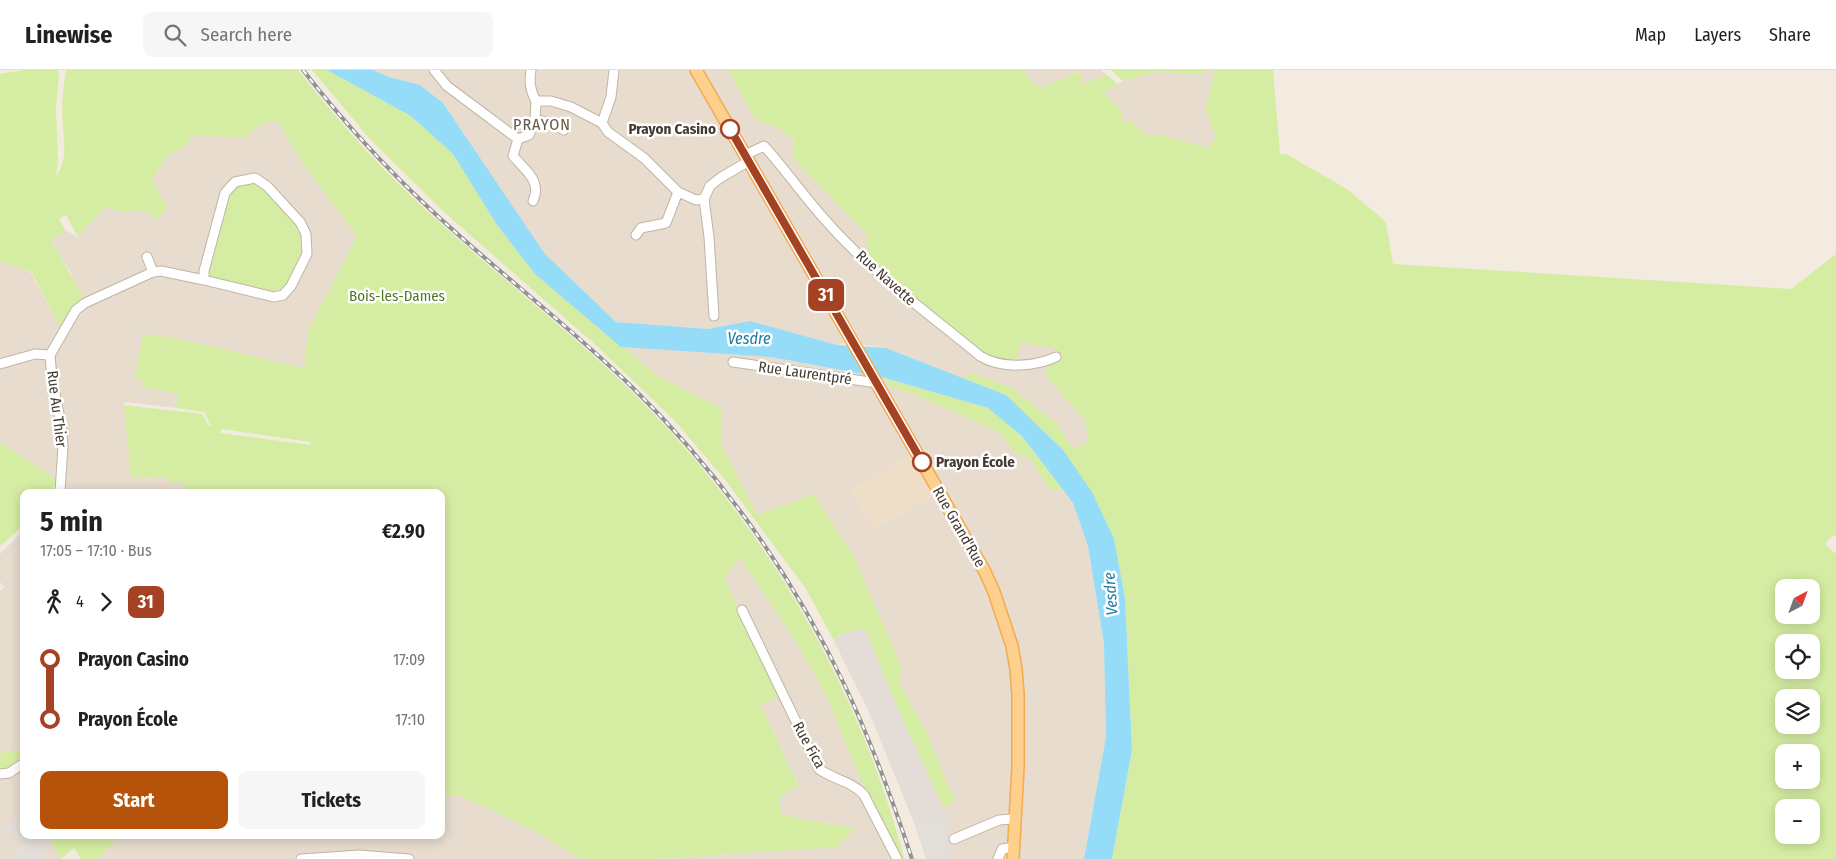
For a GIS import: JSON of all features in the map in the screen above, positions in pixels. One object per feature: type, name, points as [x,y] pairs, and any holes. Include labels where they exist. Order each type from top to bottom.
[{"type":"main road","name":"Rue Grand'Rue","points":[[696,70],[985,572],[994,592],[1007,629],[1016,669],[1018,701],[1009,853]]},
{"type":"main road","name":"Rue Grand'Rue","points":[[1014,859],[1018,767],[1017,743]]},
{"type":"street","points":[[434,70],[447,86],[518,139]]},
{"type":"street","points":[[518,139],[529,136],[535,120],[536,101],[531,91],[531,70]]},
{"type":"street","points":[[599,121],[611,97],[614,70]]},
{"type":"street","points":[[536,101],[551,100],[599,121],[608,132],[644,158],[678,192],[696,200],[704,200]]},
{"type":"street","points":[[535,120],[549,122],[564,130]]},
{"type":"street","points":[[518,139],[514,156],[536,183],[537,193],[533,202]]},
{"type":"street","name":"Rue Navette","points":[[747,158],[764,146],[827,223],[875,270],[898,291],[980,356],[987,360],[1006,364],[1036,364],[1056,357]]},
{"type":"street","points":[[714,316],[709,237],[704,200],[710,186],[747,158]]},
{"type":"street","points":[[146,257],[153,272],[160,271],[204,280],[274,297],[283,295],[291,286],[307,254],[306,234],[300,222],[280,200],[267,186],[254,178],[236,182],[225,193],[204,271],[204,280]]},
{"type":"street","points":[[636,235],[641,228],[666,223],[678,192]]},
{"type":"street","name":"Rue Au Thier","points":[[60,489],[63,446],[50,355],[76,310],[85,303],[153,272]]},
{"type":"street","name":"Rue Au Thier","points":[[0,364],[35,354],[50,355]]},
{"type":"street","name":"Rue Laurentpré","points":[[733,362],[875,380]]},
{"type":"street","name":"Rue Fica","points":[[742,610],[819,769],[827,775],[858,788],[864,795],[897,859]]},
{"type":"street","points":[[0,774],[9,773],[20,766]]},
{"type":"street","points":[[954,839],[999,820],[1011,819]]},
{"type":"street","points":[[998,859],[1002,850],[1009,853]]},
{"type":"street","points":[[301,859],[358,855],[409,859]]},
{"type":"shaded area","points":[[373,70],[691,70],[845,343],[837,345],[750,321],[708,329],[616,322],[545,254],[443,103],[420,85],[389,77]]},
{"type":"shaded area","points":[[702,70],[728,70],[755,119],[779,128],[795,143],[792,157],[868,236],[1020,343],[1057,347],[1045,375],[1085,420],[1088,441],[1074,450],[1056,423],[969,373],[965,379],[886,348],[863,345]]},
{"type":"shaded area","points":[[1023,70],[1101,70],[1107,75],[1082,85],[1079,71],[1041,88],[1031,81]]},
{"type":"shaded area","points":[[1209,70],[1215,71],[1205,108],[1216,138],[1208,148],[1159,134],[1150,137],[1129,120],[1125,124],[1120,116],[1124,113],[1103,93],[1123,81],[1160,71],[1198,75]]},
{"type":"shaded area","points":[[278,121],[301,161],[357,236],[308,331],[304,369],[176,338],[143,380],[142,386],[178,394],[176,408],[125,402],[124,405],[131,478],[167,477],[184,482],[183,489],[58,489],[57,480],[0,442],[0,262],[30,271],[61,330],[72,275],[51,240],[65,230],[78,237],[105,207],[124,212],[167,208],[152,180],[168,155],[190,143],[190,136],[246,137],[263,123]]},
{"type":"shaded area","points":[[622,347],[771,357],[885,378],[889,386],[915,395],[1001,433],[1013,452],[1029,458],[1050,489],[1062,489],[1073,503],[1088,546],[1104,644],[1106,737],[1084,859],[947,859],[947,824],[943,807],[956,801],[927,733],[899,682],[902,669],[757,515],[722,446],[721,408],[658,376]]},
{"type":"shaded area","points":[[912,453],[937,495],[873,530],[850,490]]},
{"type":"shaded area","points":[[20,534],[20,750],[0,753],[0,591],[5,587],[0,582],[0,554]]},
{"type":"shaded area","points":[[740,558],[795,640],[825,693],[879,818],[901,858],[904,857],[905,859],[656,859],[837,847],[836,824],[782,816],[779,798],[799,786],[760,704],[780,696],[724,577]]},
{"type":"shaded area","points":[[865,629],[947,819],[931,824],[918,818],[913,820],[867,708],[833,639],[849,631]]},
{"type":"shaded area","points":[[20,768],[20,839],[49,839],[61,859],[0,859],[0,776]]},
{"type":"shaded area","points":[[445,795],[459,795],[533,830],[581,859],[96,859],[118,839],[445,839]]},
{"type":"shaded area","points":[[918,818],[931,824],[947,819],[947,859],[926,859],[913,820]]},
{"type":"shaded area","points":[[20,820],[20,839],[33,839],[47,849],[40,859],[11,859],[23,842],[1,829]]},
{"type":"green space","name":"Bois-les-Dames","points":[[23,70],[58,70],[56,108],[58,162],[56,176],[63,161],[64,153],[62,105],[66,70],[298,70],[348,130],[401,187],[630,390],[677,439],[721,492],[761,547],[798,605],[831,665],[860,728],[884,792],[904,857],[901,858],[879,818],[825,693],[795,640],[740,558],[724,577],[780,697],[760,704],[799,787],[788,791],[779,798],[782,815],[855,828],[837,847],[656,859],[581,859],[533,830],[459,795],[445,795],[445,489],[183,489],[184,482],[172,483],[167,477],[131,478],[124,405],[202,414],[209,426],[211,426],[204,412],[176,408],[178,394],[141,387],[143,380],[134,379],[143,334],[176,338],[304,368],[308,331],[357,236],[301,161],[278,121],[263,123],[246,137],[190,136],[190,143],[168,155],[152,179],[167,208],[157,219],[144,210],[124,212],[105,207],[78,237],[66,215],[59,219],[65,230],[51,240],[83,297],[61,330],[31,271],[0,262],[0,74]],"holes":[[[222,429],[310,442],[311,445],[220,433]]]},
{"type":"green space","points":[[312,70],[327,70],[411,116],[453,154],[497,225],[535,274],[658,376],[721,408],[722,446],[757,515],[814,494],[855,558],[902,669],[899,682],[927,733],[956,801],[943,807],[898,709],[865,629],[849,631],[833,639],[806,589],[726,481],[674,420],[598,347],[445,213],[370,139]]},
{"type":"green space","points":[[728,70],[1023,70],[1031,81],[1041,88],[1080,71],[1082,84],[1107,75],[1118,84],[1103,93],[1124,112],[1120,116],[1125,124],[1129,120],[1150,137],[1159,134],[1208,148],[1216,138],[1205,108],[1215,71],[1209,70],[1273,70],[1280,154],[1286,154],[1347,189],[1386,222],[1393,264],[1791,289],[1836,254],[1836,537],[1833,535],[1825,544],[1836,554],[1836,859],[1112,859],[1132,750],[1125,598],[1114,539],[1006,395],[965,379],[969,372],[1010,387],[1056,423],[1074,450],[1088,441],[1085,420],[1045,375],[1056,348],[1021,343],[1016,362],[983,357],[868,257],[868,236],[792,157],[795,142],[779,128],[755,119]]},
{"type":"green space","points":[[1111,70],[1209,70],[1199,75],[1160,71],[1123,81]]},
{"type":"green space","points":[[255,182],[262,186],[290,217],[300,235],[301,244],[298,260],[287,282],[282,288],[275,291],[219,281],[211,278],[209,274],[226,200],[231,192],[238,187]]},
{"type":"green space","points":[[885,378],[988,408],[1022,436],[1062,489],[1050,489],[1029,458],[1013,452],[1001,433],[915,395],[889,386]]},
{"type":"green space","points":[[0,442],[57,480],[52,489],[20,489],[20,528],[0,546]]},
{"type":"green space","points":[[20,750],[20,761],[4,772],[0,772],[0,753]]},
{"type":"green space","points":[[49,839],[118,839],[96,859],[81,859],[74,848],[61,859]]},
{"type":"water","name":"Vesdre","points":[[327,70],[373,70],[389,77],[420,85],[443,103],[545,254],[616,322],[708,329],[750,321],[837,345],[886,348],[1006,395],[1063,450],[1092,492],[1114,539],[1125,598],[1132,750],[1112,859],[1084,859],[1106,737],[1104,644],[1088,546],[1073,503],[1022,436],[988,408],[885,378],[771,357],[621,347],[535,274],[497,225],[453,154],[411,116]]},
{"type":"railway","points":[[303,70],[348,124],[396,176],[455,232],[582,341],[632,387],[664,420],[724,490],[778,566],[825,646],[856,709],[890,794],[912,859]]},
{"type":"bus line","name":"31","points":[[730,129],[922,462]]},
{"type":"place","name":"Prayon Casino","points":[[730,129]]},
{"type":"place","name":"Prayon École","points":[[922,462]]},
{"type":"district","name":"PRAYON","points":[[542,124]]}]
